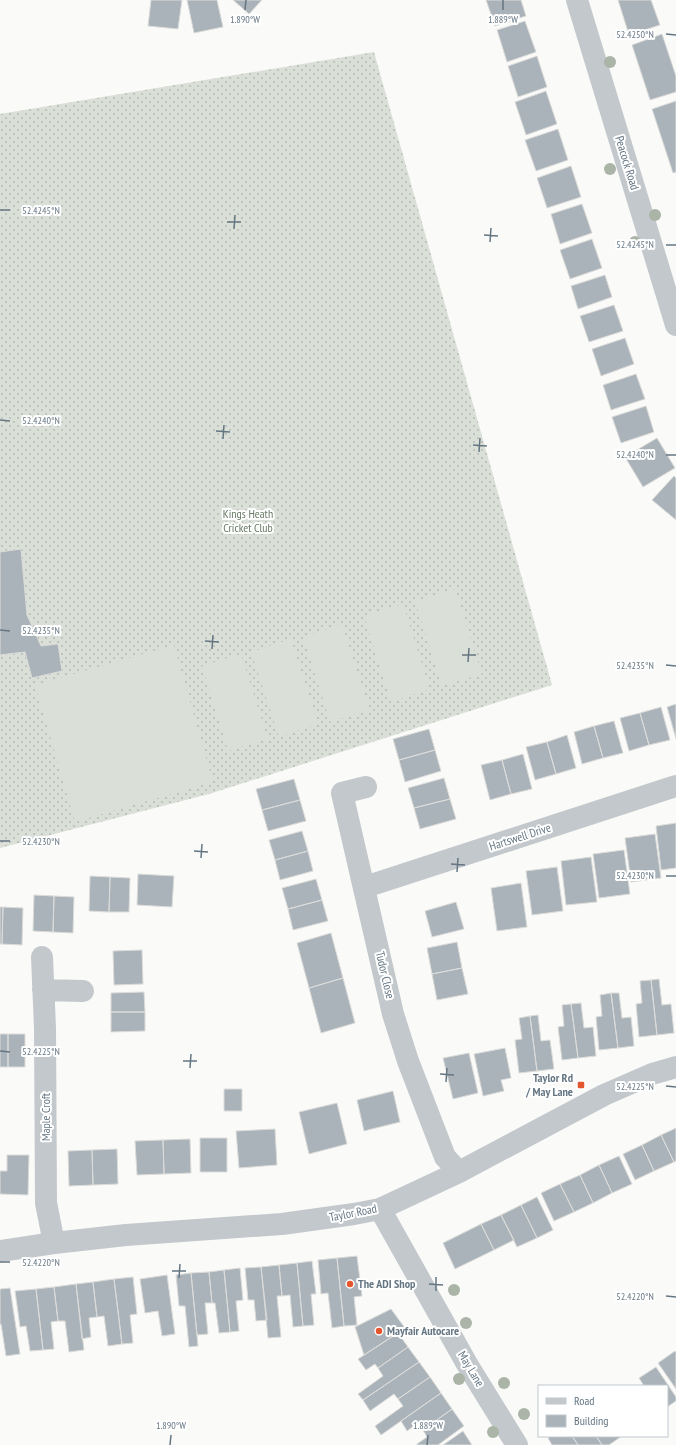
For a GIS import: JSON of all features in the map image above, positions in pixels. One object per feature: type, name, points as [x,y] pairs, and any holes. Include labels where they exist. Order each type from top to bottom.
[{"type":"street","name":"Peacock Road","points":[[577,0],[676,325]]},
{"type":"street","name":"Hartswell Drive","points":[[365,887],[676,786]]},
{"type":"street","name":"Tudor Close","points":[[366,787],[342,793],[365,887],[393,1014],[408,1061],[445,1157],[459,1172]]},
{"type":"street","name":"Maple Croft","points":[[42,957],[45,1028],[46,1203],[54,1243]]},
{"type":"street","points":[[43,990],[83,991]]},
{"type":"street","name":"Taylor Road","points":[[0,1251],[126,1235],[282,1224],[380,1209],[459,1172],[604,1095],[652,1074],[676,1067]]},
{"type":"street","name":"May Lane","points":[[380,1209],[467,1364],[517,1445]]},
{"type":"green space","name":"Kings Heath Cricket Club","points":[[374,52],[552,685],[209,794],[0,848],[0,114]]},
{"type":"green space","points":[[455,589],[482,674],[442,686],[415,601]]},
{"type":"green space","points":[[403,604],[430,689],[391,702],[364,616]]},
{"type":"green space","points":[[342,624],[370,710],[330,722],[303,637]]},
{"type":"green space","points":[[291,639],[318,724],[279,737],[251,652]]},
{"type":"green space","points":[[174,645],[213,782],[75,822],[35,685]]},
{"type":"green space","points":[[241,654],[268,739],[228,751],[202,666]]},
{"type":"building","points":[[151,0],[182,0],[178,29],[148,26]]},
{"type":"building","points":[[187,0],[217,0],[223,27],[194,33]]},
{"type":"building","points":[[233,0],[262,0],[249,14]]},
{"type":"building","points":[[486,0],[521,0],[526,16],[495,26]]},
{"type":"building","points":[[618,0],[651,0],[660,25],[629,35]]},
{"type":"building","points":[[525,21],[536,52],[507,62],[497,30]]},
{"type":"building","points":[[662,34],[676,76],[676,92],[650,100],[632,45]]},
{"type":"building","points":[[537,56],[547,87],[518,97],[508,66]]},
{"type":"building","points":[[546,91],[557,124],[526,135],[515,102]]},
{"type":"building","points":[[676,101],[676,172],[673,173],[652,109]]},
{"type":"building","points":[[558,129],[568,160],[536,171],[525,140]]},
{"type":"building","points":[[571,166],[581,197],[547,208],[537,178]]},
{"type":"building","points":[[582,204],[592,233],[560,244],[551,214]]},
{"type":"building","points":[[592,239],[602,268],[570,279],[560,250]]},
{"type":"building","points":[[605,275],[612,297],[578,309],[571,286]]},
{"type":"building","points":[[614,305],[623,331],[589,342],[580,316]]},
{"type":"building","points":[[625,338],[634,364],[601,376],[592,349]]},
{"type":"building","points":[[636,374],[645,399],[611,410],[603,385]]},
{"type":"building","points":[[646,406],[654,432],[621,443],[612,417]]},
{"type":"building","points":[[657,438],[675,468],[643,487],[625,457]]},
{"type":"building","points":[[674,476],[676,478],[676,520],[652,500]]},
{"type":"building","points":[[21,549],[27,615],[41,646],[58,644],[62,671],[32,678],[25,652],[0,655],[0,552]]},
{"type":"building","points":[[676,704],[676,739],[667,707]]},
{"type":"building","points":[[661,707],[670,740],[649,745],[640,713]]},
{"type":"building","points":[[640,713],[649,745],[629,751],[620,718]]},
{"type":"building","points":[[614,721],[623,753],[603,758],[594,726]]},
{"type":"building","points":[[594,726],[603,758],[582,764],[574,732]]},
{"type":"building","points":[[429,729],[435,750],[399,760],[393,739]]},
{"type":"building","points":[[567,735],[576,768],[556,774],[547,742]]},
{"type":"building","points":[[547,742],[556,774],[535,780],[526,747]]},
{"type":"building","points":[[435,750],[441,771],[405,782],[399,760]]},
{"type":"building","points":[[523,754],[532,789],[511,794],[502,760]]},
{"type":"building","points":[[502,760],[511,794],[490,800],[481,765]]},
{"type":"building","points":[[444,778],[450,799],[414,808],[408,788]]},
{"type":"building","points":[[294,779],[300,800],[262,810],[256,789]]},
{"type":"building","points":[[450,799],[456,819],[420,829],[414,808]]},
{"type":"building","points":[[300,800],[306,821],[268,831],[262,810]]},
{"type":"building","points":[[676,823],[676,868],[661,870],[656,826]]},
{"type":"building","points":[[302,831],[308,851],[275,860],[269,840]]},
{"type":"building","points":[[655,834],[661,878],[631,882],[625,838]]},
{"type":"building","points":[[624,850],[630,894],[599,898],[593,854]]},
{"type":"building","points":[[308,851],[313,871],[280,880],[275,860]]},
{"type":"building","points":[[591,857],[597,902],[566,905],[561,861]]},
{"type":"building","points":[[557,867],[563,911],[532,915],[526,871]]},
{"type":"building","points":[[138,874],[174,876],[172,907],[137,905]]},
{"type":"building","points":[[90,876],[110,877],[109,912],[89,911]]},
{"type":"building","points":[[110,877],[130,878],[129,912],[109,912]]},
{"type":"building","points":[[316,879],[322,900],[288,909],[282,888]]},
{"type":"building","points":[[521,883],[527,927],[497,931],[491,888]]},
{"type":"building","points":[[34,895],[54,896],[53,932],[33,931]]},
{"type":"building","points":[[54,896],[74,897],[73,933],[53,932]]},
{"type":"building","points":[[322,900],[328,921],[293,930],[288,909]]},
{"type":"building","points":[[456,902],[464,929],[432,937],[425,911]]},
{"type":"building","points":[[0,907],[3,907],[2,944],[0,944]]},
{"type":"building","points":[[3,907],[23,908],[22,945],[2,944]]},
{"type":"building","points":[[331,933],[343,978],[309,988],[297,943]]},
{"type":"building","points":[[457,942],[462,968],[432,974],[427,948]]},
{"type":"building","points":[[142,950],[143,984],[114,985],[113,951]]},
{"type":"building","points":[[462,968],[468,994],[437,1000],[432,974]]},
{"type":"building","points":[[343,978],[355,1023],[321,1033],[309,988]]},
{"type":"building","points":[[659,979],[662,1005],[671,1004],[674,1033],[657,1035],[651,980]]},
{"type":"building","points":[[651,980],[657,1035],[639,1037],[636,1004],[642,1003],[640,981]]},
{"type":"building","points":[[144,992],[145,1012],[111,1012],[111,993]]},
{"type":"building","points":[[611,993],[618,1048],[599,1050],[596,1017],[602,1016],[600,995]]},
{"type":"building","points":[[611,993],[619,993],[622,1018],[631,1017],[634,1046],[618,1048]]},
{"type":"building","points":[[581,1003],[584,1028],[593,1027],[596,1056],[578,1058],[571,1004]]},
{"type":"building","points":[[571,1004],[578,1058],[562,1060],[558,1027],[564,1026],[562,1005]]},
{"type":"building","points":[[111,1012],[145,1012],[145,1031],[111,1032]]},
{"type":"building","points":[[538,1015],[541,1041],[550,1040],[554,1069],[537,1071],[530,1016]]},
{"type":"building","points":[[530,1016],[537,1071],[519,1073],[515,1040],[522,1039],[519,1018]]},
{"type":"building","points":[[0,1034],[8,1034],[8,1067],[0,1067]]},
{"type":"building","points":[[8,1034],[25,1034],[25,1067],[8,1067]]},
{"type":"building","points":[[505,1048],[511,1078],[501,1080],[504,1091],[483,1096],[474,1054]]},
{"type":"building","points":[[469,1053],[478,1093],[453,1099],[443,1058]]},
{"type":"building","points":[[224,1089],[242,1089],[242,1111],[224,1111]]},
{"type":"building","points":[[393,1091],[400,1122],[364,1131],[357,1100]]},
{"type":"building","points":[[337,1103],[347,1144],[309,1154],[299,1112]]},
{"type":"building","points":[[676,1128],[676,1161],[674,1162],[661,1135]]},
{"type":"building","points":[[275,1129],[277,1165],[239,1168],[236,1131]]},
{"type":"building","points":[[661,1135],[674,1162],[654,1171],[642,1145]]},
{"type":"building","points":[[200,1138],[227,1138],[227,1172],[200,1172]]},
{"type":"building","points":[[190,1139],[191,1173],[164,1174],[163,1140]]},
{"type":"building","points":[[163,1140],[164,1174],[137,1175],[135,1141]]},
{"type":"building","points":[[642,1145],[654,1171],[635,1180],[623,1154]]},
{"type":"building","points":[[117,1149],[118,1184],[93,1185],[92,1150]]},
{"type":"building","points":[[92,1150],[93,1185],[69,1186],[68,1151]]},
{"type":"building","points":[[7,1155],[29,1155],[28,1195],[0,1194],[0,1171],[7,1171]]},
{"type":"building","points":[[619,1156],[632,1184],[612,1193],[599,1165]]},
{"type":"building","points":[[599,1165],[612,1193],[593,1203],[580,1175]]},
{"type":"building","points":[[580,1175],[593,1203],[574,1212],[560,1184]]},
{"type":"building","points":[[560,1184],[574,1212],[554,1221],[541,1193]]},
{"type":"building","points":[[537,1197],[553,1230],[537,1238],[521,1205]]},
{"type":"building","points":[[521,1205],[537,1238],[517,1247],[501,1215]]},
{"type":"building","points":[[501,1215],[514,1240],[494,1250],[481,1224]]},
{"type":"building","points":[[481,1224],[494,1250],[455,1269],[443,1243]]},
{"type":"building","name":"The ADI Shop","points":[[357,1256],[362,1296],[354,1297],[357,1325],[344,1326],[337,1258]]},
{"type":"building","points":[[337,1258],[344,1326],[332,1328],[328,1293],[321,1294],[318,1260]]},
{"type":"building","points":[[312,1261],[316,1294],[311,1294],[314,1325],[303,1326],[297,1263]]},
{"type":"building","points":[[297,1263],[303,1326],[293,1327],[290,1295],[282,1296],[279,1265]]},
{"type":"building","points":[[279,1265],[282,1296],[277,1296],[281,1337],[268,1338],[261,1267]]},
{"type":"building","points":[[261,1267],[267,1320],[256,1321],[254,1300],[248,1300],[245,1268]]},
{"type":"building","points":[[240,1268],[243,1300],[236,1301],[239,1331],[230,1332],[224,1270]]},
{"type":"building","points":[[224,1270],[230,1332],[219,1333],[215,1303],[212,1303],[209,1272]]},
{"type":"building","points":[[209,1272],[212,1303],[205,1303],[208,1334],[197,1335],[191,1273]]},
{"type":"building","points":[[191,1273],[198,1346],[189,1347],[185,1306],[179,1306],[176,1275]]},
{"type":"building","points":[[167,1275],[175,1334],[162,1336],[158,1311],[145,1313],[140,1279]]},
{"type":"building","points":[[133,1277],[137,1314],[130,1315],[133,1343],[122,1344],[114,1279]]},
{"type":"building","points":[[114,1279],[122,1344],[108,1346],[104,1316],[97,1317],[93,1282]]},
{"type":"building","points":[[93,1282],[97,1317],[89,1318],[91,1337],[82,1339],[76,1284]]},
{"type":"building","points":[[76,1284],[84,1350],[69,1352],[65,1321],[58,1321],[54,1287]]},
{"type":"building","points":[[54,1287],[58,1321],[51,1322],[54,1349],[43,1350],[36,1289]]},
{"type":"building","points":[[10,1288],[20,1354],[6,1356],[1,1324],[0,1325],[0,1289]]},
{"type":"building","points":[[36,1289],[43,1350],[30,1351],[26,1326],[20,1327],[15,1291]]},
{"type":"building","name":"Mayfair Autocare","points":[[391,1309],[405,1328],[364,1355],[355,1327]]},
{"type":"building","points":[[398,1333],[408,1347],[378,1368],[375,1364],[366,1370],[358,1359]]},
{"type":"building","points":[[408,1347],[419,1362],[363,1400],[358,1394],[383,1376],[378,1368]]},
{"type":"building","points":[[675,1351],[676,1352],[676,1389],[658,1363]]},
{"type":"building","points":[[419,1362],[430,1377],[398,1399],[394,1394],[370,1411],[363,1400]]},
{"type":"building","points":[[656,1367],[668,1385],[643,1385],[639,1378]]},
{"type":"building","points":[[430,1377],[441,1393],[381,1435],[375,1426],[403,1406],[398,1399]]},
{"type":"building","points":[[668,1385],[676,1397],[676,1401],[668,1406]]},
{"type":"building","points":[[441,1393],[452,1409],[423,1430],[418,1423],[407,1431],[401,1421]]},
{"type":"building","points":[[452,1409],[464,1426],[438,1445],[417,1445],[427,1437],[423,1430]]},
{"type":"building","points":[[463,1431],[472,1445],[443,1445]]},
{"type":"building","points":[[573,1437],[578,1445],[552,1445],[548,1438]]},
{"type":"building","points":[[573,1437],[597,1437],[602,1445],[578,1445]]},
{"type":"building","points":[[597,1437],[621,1437],[609,1445],[602,1445]]},
{"type":"place","name":"Taylor Rd / May Lane","points":[[581,1085]]},
{"type":"place","name":"The ADI Shop","points":[[350,1284]]},
{"type":"place","name":"Mayfair Autocare","points":[[379,1331]]}]
